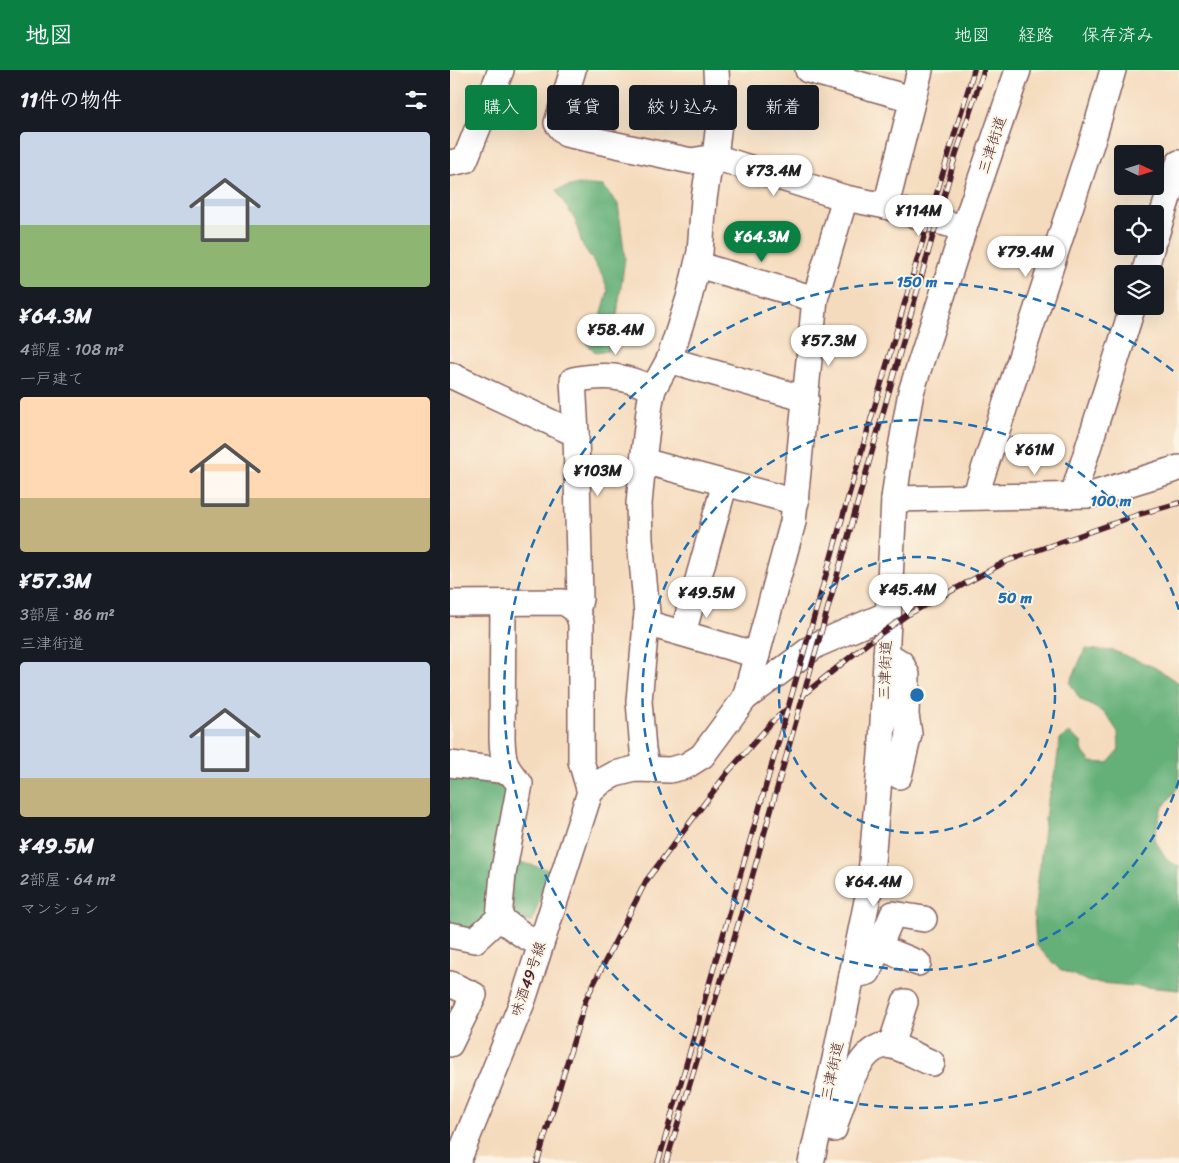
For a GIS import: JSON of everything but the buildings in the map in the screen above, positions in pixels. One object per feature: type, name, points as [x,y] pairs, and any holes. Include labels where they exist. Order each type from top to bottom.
[{"type":"street","points":[[450,163],[465,160],[501,70]]},
{"type":"street","points":[[573,70],[557,124],[566,134],[691,161],[715,157],[845,198],[886,206],[964,228]]},
{"type":"street","points":[[647,769],[643,750],[639,701],[647,613],[640,540],[639,504],[643,461],[653,389],[669,360],[698,266],[704,199],[708,173],[715,157],[719,122],[716,70]]},
{"type":"street","points":[[808,70],[912,99]]},
{"type":"street","points":[[886,206],[920,70]]},
{"type":"street","name":"三津街道","points":[[813,1154],[836,1059],[870,886],[882,742],[894,499],[901,448],[912,392],[964,228],[1018,70]]},
{"type":"street","points":[[975,497],[1094,135],[1113,70]]},
{"type":"street","points":[[1164,210],[1179,163]]},
{"type":"street","points":[[745,698],[793,522],[815,299],[845,198]]},
{"type":"street","points":[[698,266],[815,299]]},
{"type":"street","points":[[1073,495],[1130,315]]},
{"type":"street","points":[[669,360],[806,399]]},
{"type":"street","points":[[450,375],[576,434]]},
{"type":"street","points":[[653,389],[619,376],[573,380],[580,599],[578,612],[581,624],[581,761],[590,792],[602,781],[615,774],[635,769],[670,770],[686,766],[702,756],[745,698],[816,646],[888,614]]},
{"type":"street","points":[[643,461],[796,502]]},
{"type":"street","points":[[894,499],[1091,494],[1179,468]]},
{"type":"street","points":[[683,633],[725,483]]},
{"type":"street","points":[[450,603],[563,602],[578,612]]},
{"type":"street","points":[[450,935],[475,940],[500,918],[504,865],[520,784],[508,771],[503,757],[504,603]]},
{"type":"street","points":[[646,623],[757,655]]},
{"type":"street","points":[[886,654],[901,663],[907,675],[906,715],[909,734],[899,776]]},
{"type":"street","points":[[450,764],[508,771]]},
{"type":"street","name":"味酒49号線","points":[[458,1163],[523,1000],[590,792]]},
{"type":"street","points":[[852,976],[868,972],[893,914],[924,919]]},
{"type":"street","points":[[500,918],[523,935],[540,944]]},
{"type":"street","points":[[879,947],[918,963]]},
{"type":"street","points":[[450,984],[474,995],[450,1044]]},
{"type":"street","points":[[891,1045],[905,1002]]},
{"type":"street","points":[[813,1154],[832,1138],[838,1114],[860,1062],[874,1049],[891,1045],[932,1063]]},
{"type":"green space","points":[[578,184],[603,186],[618,204],[625,258],[615,330],[608,351],[596,353],[587,344],[590,332],[601,316],[608,291],[603,276],[582,244],[575,220],[556,190]]},
{"type":"green space","points":[[1085,649],[1114,651],[1154,667],[1179,683],[1179,786],[1161,810],[1154,839],[1168,861],[1179,866],[1179,990],[1090,982],[1059,969],[1036,945],[1034,914],[1047,803],[1056,768],[1060,739],[1069,733],[1081,742],[1083,752],[1091,762],[1108,763],[1119,750],[1118,732],[1106,714],[1080,699],[1070,683]]},
{"type":"green space","points":[[450,776],[504,787],[514,799],[504,858],[550,870],[532,922],[512,919],[450,938]]},
{"type":"railway","points":[[658,1163],[846,505],[974,70]]},
{"type":"railway","points":[[666,1163],[747,895],[956,154],[984,70]]},
{"type":"railway","points":[[803,695],[869,642],[907,615],[1007,561],[1140,514],[1179,503]]},
{"type":"railway","points":[[537,1163],[586,999],[646,881],[728,772],[773,721],[788,708]]}]
